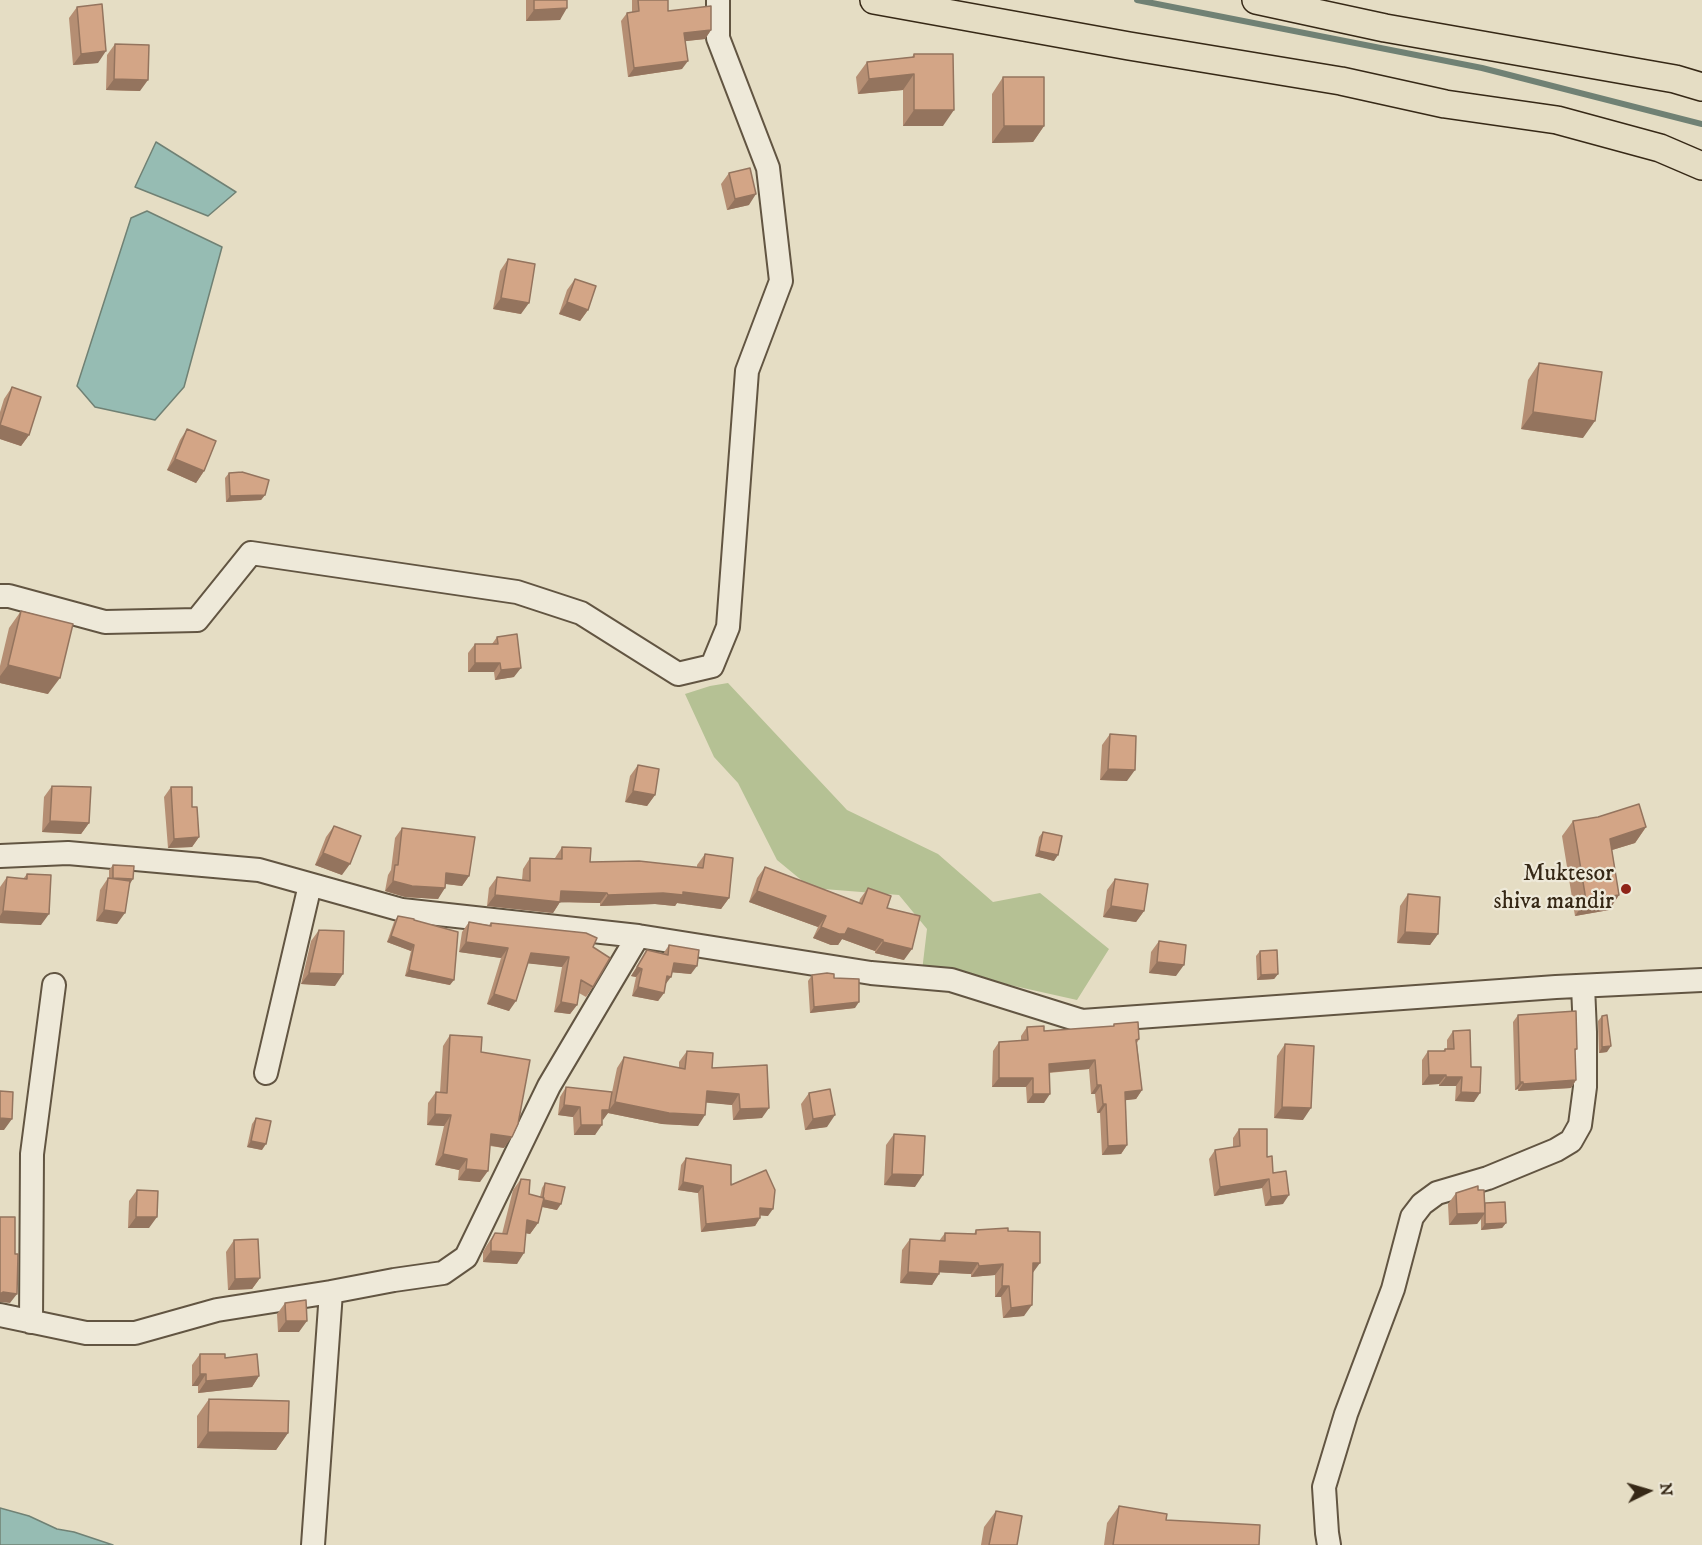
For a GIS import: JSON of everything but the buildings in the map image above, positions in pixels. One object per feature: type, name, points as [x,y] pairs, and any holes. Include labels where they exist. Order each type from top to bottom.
[{"type":"main road","points":[[874,0],[1117,44],[1341,81],[1445,105],[1557,120],[1660,148],[1702,166]]},
{"type":"main road","points":[[1256,0],[1385,28],[1675,79],[1702,87]]},
{"type":"street","points":[[0,596],[9,596],[105,622],[197,620],[251,553],[517,592],[581,613],[678,674],[712,666],[728,627],[747,371],[781,281],[768,168],[718,38],[718,0]]},
{"type":"street","points":[[0,856],[68,853],[259,870],[402,910],[638,936],[871,973],[951,980],[1082,1021],[1583,986],[1702,980]]},
{"type":"street","points":[[266,1072],[310,885]]},
{"type":"street","points":[[0,1315],[86,1333],[135,1333],[218,1310],[443,1273],[466,1257],[549,1086],[638,936]]},
{"type":"street","points":[[31,1322],[32,1154],[54,985]]},
{"type":"street","points":[[1329,1545],[1326,1533],[1324,1487],[1346,1414],[1393,1289],[1412,1217],[1422,1204],[1437,1193],[1488,1178],[1556,1150],[1571,1141],[1580,1125],[1585,1087],[1583,986]]},
{"type":"street","points":[[313,1545],[331,1293]]},
{"type":"green space","points":[[728,683],[847,810],[938,854],[993,902],[1040,893],[1109,949],[1077,1000],[992,981],[922,971],[927,929],[899,895],[811,888],[777,860],[738,783],[714,757],[685,694]]},
{"type":"water","points":[[156,142],[236,192],[208,216],[135,187]]},
{"type":"water","points":[[147,211],[222,247],[184,387],[155,420],[95,407],[77,386],[131,218]]},
{"type":"water","points":[[0,1508],[29,1516],[57,1529],[113,1545],[0,1545]]},
{"type":"waterway","points":[[1137,0],[1482,68],[1702,124]]},
{"type":"place","name":"Muktesor shiva mandir","points":[[1626,889]]}]
